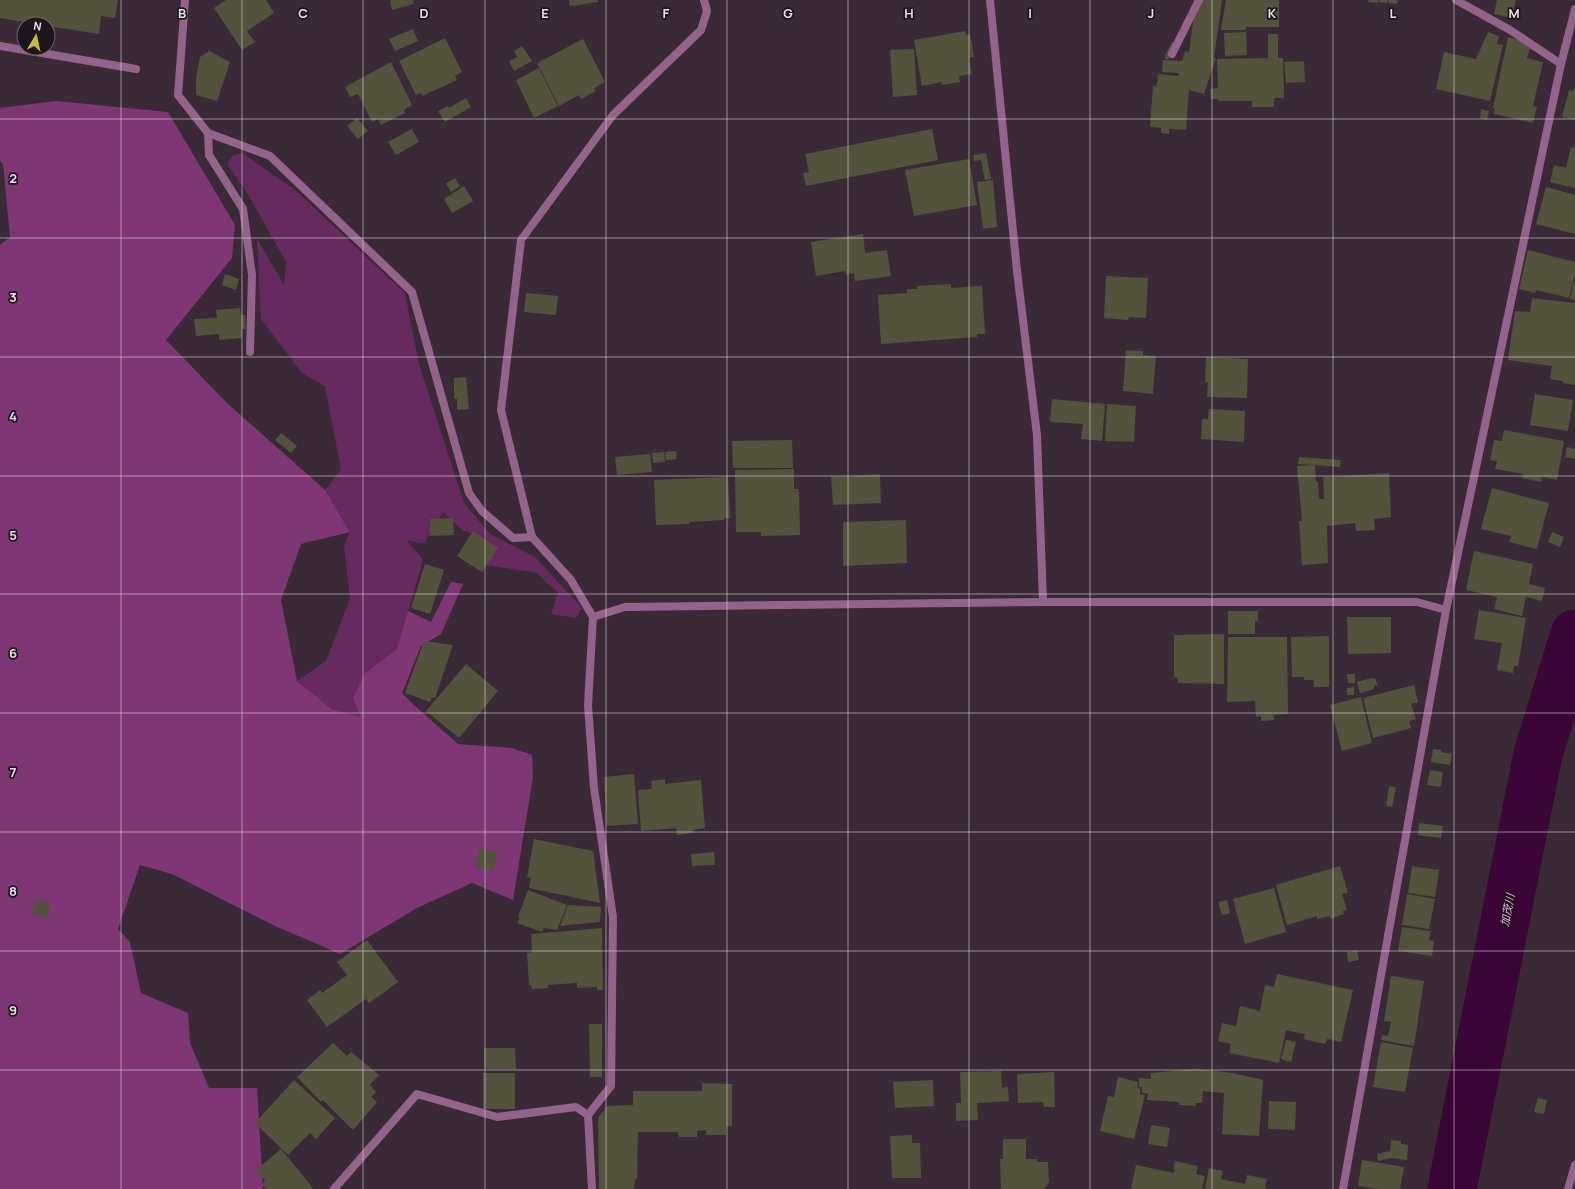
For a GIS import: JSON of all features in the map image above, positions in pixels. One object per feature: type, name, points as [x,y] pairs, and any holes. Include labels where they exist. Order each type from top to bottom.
[{"type":"street","points":[[185,0],[178,95],[208,133],[270,156],[412,292],[469,493],[482,511],[513,538],[532,537]]},
{"type":"street","points":[[592,1189],[588,1115],[611,1086],[613,916],[594,788],[588,705],[593,617],[571,580],[532,537],[502,410],[521,240],[613,115],[701,30],[707,11],[704,0]]},
{"type":"street","points":[[990,0],[1017,271],[1037,435],[1043,602]]},
{"type":"street","points":[[1172,54],[1199,0]]},
{"type":"street","points":[[1456,0],[1510,30],[1561,64]]},
{"type":"street","points":[[1343,1189],[1446,610],[1561,64],[1575,9]]},
{"type":"street","points":[[0,46],[136,69]]},
{"type":"street","points":[[208,133],[209,155],[243,208],[252,275],[250,352]]},
{"type":"street","points":[[593,617],[625,607],[1043,602],[1417,602],[1446,610]]},
{"type":"street","points":[[334,1189],[417,1094],[497,1117],[576,1107],[588,1115]]},
{"type":"street","points":[[1568,1189],[1575,1165]]},
{"type":"shaded area","points":[[56,101],[168,112],[235,225],[232,258],[166,340],[228,404],[325,490],[350,532],[301,544],[281,600],[297,681],[332,709],[361,717],[353,698],[365,673],[397,649],[408,611],[431,622],[451,582],[463,584],[441,634],[421,646],[402,693],[458,744],[512,748],[532,755],[533,777],[513,900],[472,883],[417,908],[340,954],[275,926],[172,874],[140,865],[118,929],[130,942],[141,993],[188,1013],[190,1043],[209,1088],[257,1088],[263,1189],[0,1189],[0,245],[10,237],[3,164],[0,161],[0,108]]},
{"type":"shaded area","points":[[242,153],[295,190],[405,293],[419,364],[464,503],[490,534],[535,557],[582,608],[576,618],[551,614],[558,593],[537,573],[480,564],[485,538],[462,530],[443,512],[424,543],[407,541],[423,560],[397,649],[365,673],[361,718],[332,709],[297,681],[326,661],[350,599],[344,545],[350,532],[325,490],[341,470],[325,386],[302,373],[261,319],[257,239],[284,285],[286,262],[248,194],[227,164],[232,156]]},
{"type":"building","points":[[0,0],[118,0],[115,18],[101,16],[99,34],[56,27],[56,16],[16,16],[16,21],[0,18]]},
{"type":"building","points":[[226,0],[266,0],[274,13],[247,31],[255,42],[242,50],[214,8]]},
{"type":"building","points":[[413,0],[414,4],[392,10],[390,1]]},
{"type":"building","points":[[569,0],[598,0],[598,2],[570,6]]},
{"type":"building","points":[[1196,0],[1222,0],[1214,58],[1216,58],[1204,94],[1189,90],[1186,130],[1169,129],[1169,134],[1161,133],[1161,128],[1150,127],[1153,86],[1157,86],[1158,74],[1178,76],[1179,73],[1162,72],[1163,60],[1182,61],[1185,51],[1189,52]]},
{"type":"building","points":[[1226,0],[1279,0],[1279,27],[1246,27],[1246,30],[1221,30]]},
{"type":"building","points":[[1369,0],[1378,0],[1378,3],[1368,2]]},
{"type":"building","points":[[1379,0],[1388,0],[1387,3],[1379,2]]},
{"type":"building","points":[[1389,0],[1398,0],[1397,4],[1389,3]]},
{"type":"building","points":[[1497,0],[1516,0],[1511,18],[1494,14]]},
{"type":"building","points":[[413,29],[418,41],[395,51],[389,39]]},
{"type":"building","points":[[965,31],[966,35],[970,34],[974,57],[969,58],[972,74],[959,76],[960,82],[942,85],[942,82],[922,86],[914,40]]},
{"type":"building","points":[[1246,32],[1247,55],[1225,56],[1224,33]]},
{"type":"building","points":[[1488,32],[1499,36],[1497,44],[1503,45],[1490,101],[1436,89],[1444,52],[1476,59]]},
{"type":"building","points":[[1268,34],[1278,34],[1278,58],[1283,58],[1284,98],[1274,98],[1274,107],[1252,107],[1252,101],[1218,101],[1218,99],[1211,99],[1210,89],[1218,88],[1217,59],[1268,58]]},
{"type":"building","points":[[1508,37],[1519,40],[1530,48],[1527,58],[1543,62],[1533,106],[1537,107],[1533,123],[1494,114],[1495,108],[1493,108]]},
{"type":"building","points":[[445,38],[462,72],[455,76],[457,80],[422,96],[421,93],[416,95],[399,61]]},
{"type":"building","points":[[583,39],[605,82],[594,88],[596,91],[581,99],[579,95],[559,106],[537,63]]},
{"type":"building","points":[[1172,42],[1177,45],[1168,60],[1164,58]]},
{"type":"building","points":[[522,46],[532,61],[514,71],[509,61],[517,57],[514,51]]},
{"type":"building","points":[[914,49],[917,95],[893,97],[890,50]]},
{"type":"building","points":[[209,51],[230,62],[217,101],[196,95],[196,78],[200,57]]},
{"type":"building","points":[[1304,61],[1305,82],[1286,83],[1284,62]]},
{"type":"building","points":[[391,62],[412,105],[404,110],[405,113],[381,125],[378,119],[372,122],[358,94],[350,97],[345,87]]},
{"type":"building","points":[[539,68],[558,106],[534,118],[516,80]]},
{"type":"building","points":[[1575,87],[1575,120],[1562,117],[1569,90],[1573,91]]},
{"type":"building","points":[[466,98],[471,107],[445,122],[438,111],[448,106],[449,108]]},
{"type":"building","points":[[1481,109],[1489,111],[1487,120],[1480,118]]},
{"type":"building","points":[[357,118],[368,131],[358,139],[347,126]]},
{"type":"building","points":[[412,129],[419,142],[396,155],[388,142]]},
{"type":"building","points":[[932,129],[938,160],[806,186],[803,173],[809,172],[805,154]]},
{"type":"building","points":[[1571,147],[1575,148],[1575,188],[1550,182],[1554,165],[1566,168]]},
{"type":"building","points":[[986,153],[991,179],[985,180],[981,160],[974,161],[973,155]]},
{"type":"building","points":[[969,159],[977,205],[914,216],[905,170]]},
{"type":"building","points":[[455,178],[460,186],[451,192],[446,183]]},
{"type":"building","points":[[993,180],[997,227],[983,229],[977,182]]},
{"type":"building","points":[[464,186],[473,201],[452,213],[444,199]]},
{"type":"building","points":[[1546,187],[1575,195],[1575,234],[1536,224]]},
{"type":"building","points":[[863,234],[865,253],[887,250],[891,276],[855,281],[854,273],[846,275],[845,271],[816,276],[811,242]]},
{"type":"building","points":[[1528,250],[1575,262],[1575,275],[1569,298],[1536,290],[1535,293],[1519,289]]},
{"type":"building","points":[[225,274],[239,279],[236,290],[222,285]]},
{"type":"building","points":[[1106,276],[1148,278],[1146,318],[1129,317],[1128,320],[1104,318]]},
{"type":"building","points":[[1575,282],[1575,300],[1570,299]]},
{"type":"building","points":[[951,284],[951,288],[982,286],[985,334],[977,334],[977,337],[881,344],[878,295],[907,293],[907,289],[918,289],[917,286]]},
{"type":"building","points":[[526,293],[558,296],[556,315],[524,312]]},
{"type":"building","points":[[1532,298],[1575,303],[1575,385],[1550,379],[1552,366],[1508,360],[1515,311],[1530,312]]},
{"type":"building","points":[[240,308],[241,315],[245,315],[246,329],[242,329],[242,338],[219,340],[219,334],[196,336],[194,319],[217,318],[216,310]]},
{"type":"building","points":[[1126,350],[1143,351],[1143,355],[1156,356],[1153,394],[1123,391]]},
{"type":"building","points":[[1206,357],[1248,359],[1247,398],[1207,397],[1208,382],[1205,382]]},
{"type":"building","points":[[466,377],[469,409],[457,410],[457,399],[454,399],[454,378]]},
{"type":"building","points":[[1535,394],[1573,400],[1568,431],[1530,425]]},
{"type":"building","points":[[1052,399],[1105,404],[1102,441],[1081,439],[1083,424],[1050,422]]},
{"type":"building","points":[[1107,404],[1136,406],[1134,442],[1105,441]]},
{"type":"building","points":[[1209,409],[1245,411],[1244,442],[1201,439],[1202,419],[1208,419]]},
{"type":"building","points":[[1504,430],[1564,441],[1557,480],[1542,477],[1541,482],[1522,478],[1523,474],[1495,469],[1497,461],[1490,460],[1494,440],[1502,441]]},
{"type":"building","points":[[281,433],[297,446],[291,453],[275,440]]},
{"type":"building","points":[[792,440],[793,468],[733,468],[732,441]]},
{"type":"building","points":[[1567,447],[1575,449],[1575,459],[1565,457]]},
{"type":"building","points":[[676,451],[677,459],[666,460],[665,452]]},
{"type":"building","points":[[664,452],[665,462],[653,463],[652,453]]},
{"type":"building","points":[[650,454],[652,472],[617,475],[615,457]]},
{"type":"building","points":[[1299,457],[1341,460],[1340,467],[1298,464]]},
{"type":"building","points":[[1315,465],[1319,499],[1324,499],[1323,477],[1389,473],[1391,517],[1374,519],[1375,530],[1356,531],[1355,523],[1327,526],[1328,563],[1302,565],[1299,521],[1302,521],[1297,466]]},
{"type":"building","points":[[794,469],[794,489],[799,489],[800,535],[761,536],[761,532],[736,532],[735,470]]},
{"type":"building","points":[[880,474],[881,503],[833,505],[831,477]]},
{"type":"building","points":[[728,477],[730,518],[724,518],[724,520],[689,522],[689,524],[656,525],[654,480]]},
{"type":"building","points":[[1492,488],[1549,503],[1537,549],[1509,542],[1511,536],[1481,529]]},
{"type":"building","points":[[453,518],[454,535],[430,536],[430,519]]},
{"type":"building","points":[[906,520],[907,563],[843,566],[843,522]]},
{"type":"building","points":[[473,531],[498,548],[482,572],[457,556]]},
{"type":"building","points":[[1552,532],[1564,537],[1560,547],[1548,542]]},
{"type":"building","points":[[1474,551],[1533,564],[1529,584],[1545,588],[1542,601],[1526,597],[1522,616],[1494,609],[1497,597],[1466,590]]},
{"type":"building","points":[[425,564],[444,570],[430,614],[411,608]]},
{"type":"building","points":[[1479,610],[1526,618],[1518,666],[1514,666],[1513,673],[1497,670],[1502,643],[1474,639]]},
{"type":"building","points":[[1228,611],[1258,611],[1258,621],[1255,621],[1255,634],[1228,634]]},
{"type":"building","points":[[1347,617],[1391,617],[1391,653],[1348,654]]},
{"type":"building","points":[[1224,634],[1224,684],[1178,683],[1177,677],[1174,677],[1174,635]]},
{"type":"building","points":[[1329,636],[1329,687],[1314,687],[1314,680],[1304,680],[1304,677],[1292,677],[1291,637]]},
{"type":"building","points":[[1228,637],[1287,637],[1288,714],[1274,715],[1274,720],[1261,721],[1261,716],[1256,717],[1255,701],[1227,702]]},
{"type":"building","points":[[424,641],[453,645],[435,698],[432,697],[430,702],[405,693]]},
{"type":"building","points":[[466,664],[498,691],[459,738],[426,711]]},
{"type":"building","points":[[1347,674],[1355,674],[1355,683],[1348,683]]},
{"type":"building","points":[[1375,678],[1378,685],[1374,686],[1374,689],[1360,693],[1357,682]]},
{"type":"building","points":[[1414,685],[1418,702],[1411,704],[1416,719],[1409,721],[1411,728],[1373,738],[1363,698]]},
{"type":"building","points":[[1354,687],[1354,695],[1347,695],[1347,688]]},
{"type":"building","points":[[1361,697],[1372,743],[1342,751],[1330,705]]},
{"type":"building","points":[[1433,749],[1452,754],[1450,765],[1431,762]]},
{"type":"building","points":[[1430,770],[1443,772],[1441,787],[1427,785]]},
{"type":"building","points":[[634,774],[638,824],[607,826],[604,777]]},
{"type":"building","points":[[665,779],[665,784],[701,780],[705,828],[693,830],[694,833],[677,835],[676,828],[641,831],[638,790],[652,789],[651,781]]},
{"type":"building","points":[[1389,786],[1396,787],[1392,807],[1386,806]]},
{"type":"building","points":[[1419,823],[1443,826],[1441,838],[1418,835]]},
{"type":"building","points":[[534,839],[593,851],[600,903],[529,888],[531,878],[527,877]]},
{"type":"building","points":[[479,848],[497,852],[493,871],[475,867]]},
{"type":"building","points":[[714,852],[715,865],[692,866],[691,854]]},
{"type":"building","points":[[1340,866],[1348,893],[1342,894],[1347,910],[1343,911],[1344,914],[1330,919],[1330,916],[1317,919],[1317,916],[1287,925],[1276,885]]},
{"type":"building","points":[[1412,866],[1439,870],[1435,897],[1408,893]]},
{"type":"building","points":[[1274,888],[1286,932],[1245,944],[1233,899]]},
{"type":"building","points":[[528,890],[567,905],[557,930],[544,928],[542,932],[517,923],[520,918],[518,917]]},
{"type":"building","points":[[1407,894],[1435,899],[1429,929],[1402,925]]},
{"type":"building","points":[[36,900],[51,903],[47,918],[32,914]]},
{"type":"building","points":[[1227,900],[1230,913],[1222,915],[1218,902]]},
{"type":"building","points":[[568,905],[601,907],[600,922],[560,926]]},
{"type":"building","points":[[1402,927],[1431,931],[1429,940],[1434,941],[1432,956],[1398,951]]},
{"type":"building","points":[[602,928],[603,990],[597,990],[597,987],[577,988],[577,983],[548,985],[548,988],[532,989],[531,985],[529,986],[527,953],[532,952],[531,934]]},
{"type":"building","points":[[367,940],[398,982],[369,1003],[366,999],[327,1027],[307,1000],[320,990],[322,993],[347,975],[337,962]]},
{"type":"building","points":[[1357,951],[1359,960],[1348,962],[1347,952]]},
{"type":"building","points":[[1277,974],[1353,990],[1341,1042],[1327,1039],[1325,1044],[1304,1039],[1305,1034],[1286,1030],[1279,1063],[1229,1053],[1231,1044],[1218,1041],[1222,1023],[1236,1026],[1240,1006],[1260,1011],[1265,985],[1274,987]]},
{"type":"building","points":[[1391,976],[1424,981],[1414,1046],[1381,1040],[1382,1035],[1388,1036],[1391,1022],[1384,1021]]},
{"type":"building","points":[[589,1024],[602,1024],[602,1077],[590,1077]]},
{"type":"building","points":[[1286,1040],[1296,1042],[1291,1062],[1281,1059]]},
{"type":"building","points":[[1381,1042],[1413,1048],[1405,1092],[1373,1087]]},
{"type":"building","points":[[333,1043],[347,1056],[351,1052],[379,1075],[370,1085],[376,1092],[371,1097],[377,1102],[353,1130],[323,1100],[321,1102],[297,1077]]},
{"type":"building","points":[[484,1048],[515,1048],[516,1069],[484,1069]]},
{"type":"building","points":[[1196,1069],[1233,1073],[1263,1080],[1259,1136],[1222,1134],[1224,1093],[1203,1091],[1202,1103],[1196,1103],[1196,1106],[1179,1105],[1179,1102],[1147,1100],[1148,1094],[1142,1093],[1142,1087],[1139,1087],[1139,1078],[1151,1079],[1151,1073]]},
{"type":"building","points":[[1001,1071],[1002,1088],[1008,1087],[1009,1101],[977,1103],[978,1120],[956,1121],[956,1103],[961,1103],[960,1072]]},
{"type":"building","points":[[1054,1072],[1055,1107],[1044,1107],[1043,1102],[1018,1103],[1017,1074]]},
{"type":"building","points":[[483,1073],[515,1073],[515,1109],[483,1109]]},
{"type":"building","points":[[1118,1077],[1138,1082],[1137,1087],[1141,1089],[1140,1094],[1145,1095],[1134,1139],[1100,1131],[1108,1096],[1114,1097]]},
{"type":"building","points":[[294,1080],[335,1118],[316,1139],[310,1133],[288,1155],[255,1123]]},
{"type":"building","points":[[933,1080],[934,1106],[895,1108],[893,1082]]},
{"type":"building","points":[[702,1083],[732,1084],[732,1126],[726,1126],[726,1135],[706,1135],[706,1130],[697,1131],[697,1137],[679,1137],[678,1132],[638,1132],[637,1179],[635,1179],[634,1189],[599,1189],[598,1118],[607,1106],[633,1105],[633,1091],[702,1091]]},
{"type":"building","points":[[1538,1098],[1547,1100],[1544,1114],[1534,1112]]},
{"type":"building","points":[[1269,1101],[1296,1102],[1295,1130],[1268,1129]]},
{"type":"building","points":[[1151,1125],[1170,1128],[1167,1147],[1148,1144]]},
{"type":"building","points":[[912,1135],[912,1143],[920,1143],[921,1178],[892,1178],[890,1136]]},
{"type":"building","points":[[1003,1139],[1026,1139],[1026,1159],[1037,1159],[1037,1162],[1048,1162],[1049,1182],[1044,1189],[1001,1189],[1000,1159],[1003,1159]]},
{"type":"building","points":[[1391,1140],[1401,1141],[1401,1144],[1408,1145],[1407,1160],[1391,1158],[1378,1161],[1377,1154],[1390,1151]]},
{"type":"building","points":[[281,1149],[313,1189],[266,1189],[262,1184],[265,1181],[256,1170]]},
{"type":"building","points":[[1362,1160],[1404,1167],[1400,1189],[1380,1189],[1358,1186]]},
{"type":"building","points":[[1175,1161],[1198,1166],[1196,1174],[1205,1176],[1202,1189],[1131,1189],[1136,1165],[1174,1173],[1175,1169],[1173,1169]]},
{"type":"building","points":[[1209,1168],[1223,1171],[1221,1179],[1245,1184],[1247,1175],[1267,1179],[1265,1189],[1205,1189]]},
{"type":"waterway","name":"加茂川","points":[[1452,1189],[1538,754],[1575,634]]}]
